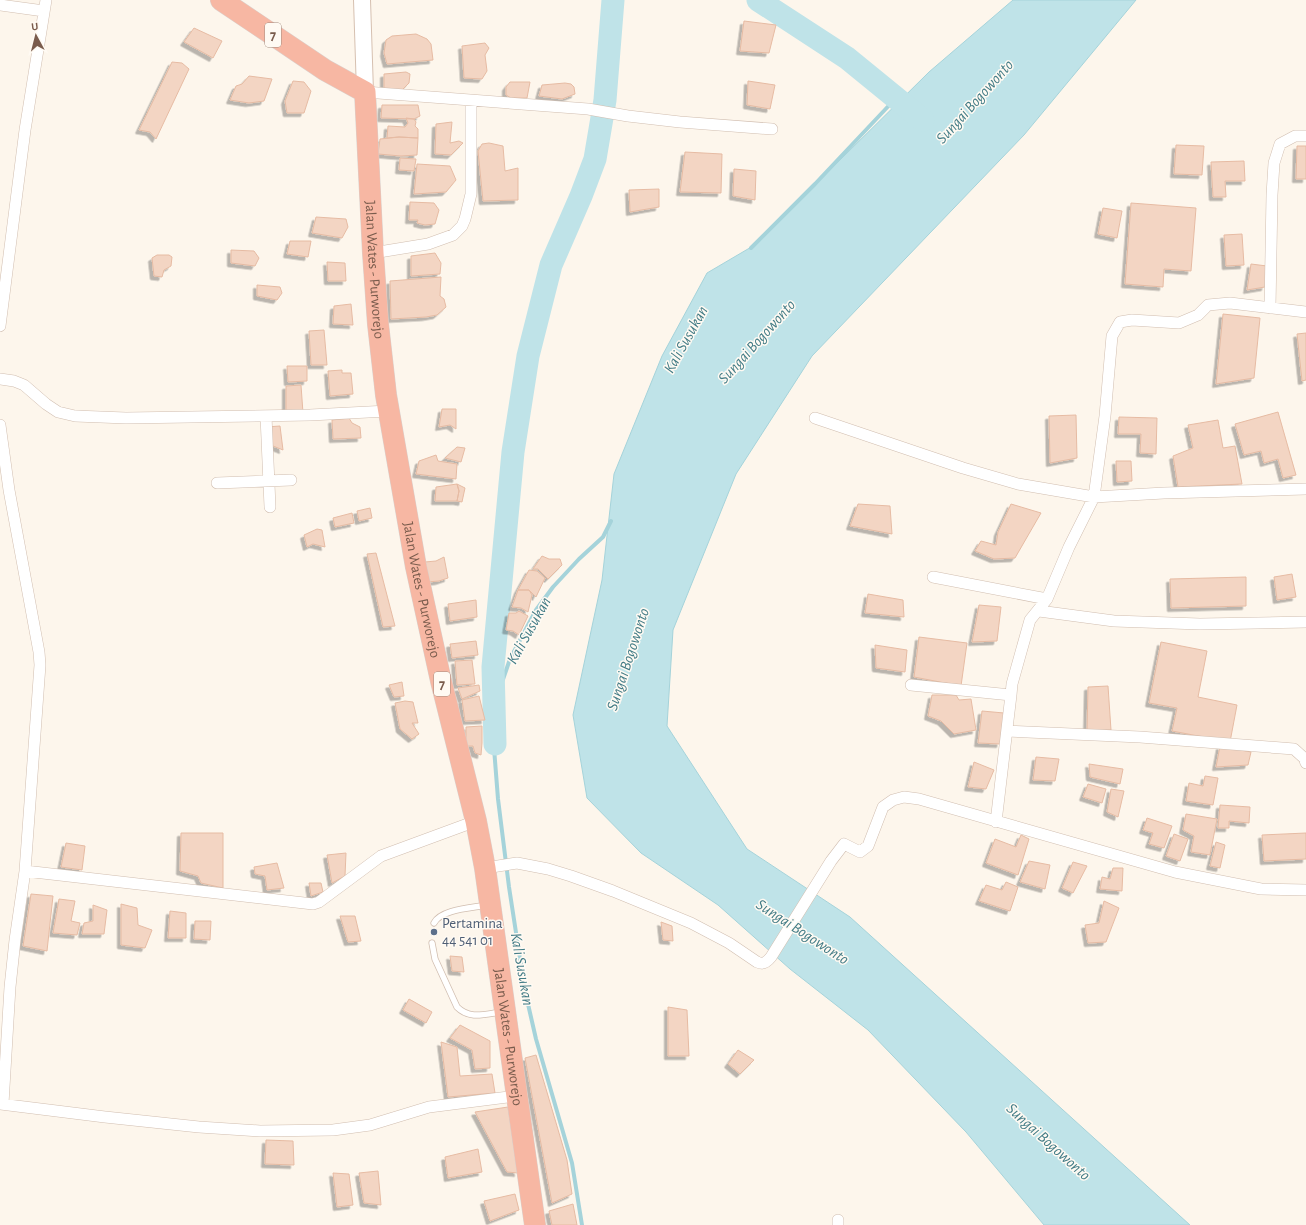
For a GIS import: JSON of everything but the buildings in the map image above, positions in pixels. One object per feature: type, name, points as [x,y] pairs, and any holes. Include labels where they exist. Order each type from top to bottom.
[{"type":"highway","name":"7","points":[[221,0],[325,70],[365,92]]},
{"type":"highway","name":"Jalan Wates - Purworejo","points":[[365,92],[378,324],[388,411],[416,567],[441,681],[476,821],[491,867],[490,905],[535,1225]]},
{"type":"main road","points":[[362,0],[365,92]]},
{"type":"street","points":[[0,5],[45,5],[25,130],[0,326]]},
{"type":"street","points":[[365,92],[588,109],[628,116],[680,122],[772,129]]},
{"type":"street","points":[[373,253],[428,244],[453,236],[462,226],[471,194],[471,101]]},
{"type":"street","points":[[1270,308],[1274,163],[1280,144],[1295,136],[1306,136]]},
{"type":"street","points":[[996,822],[1012,684],[1030,620],[1048,599],[1069,547],[1094,497],[1112,336],[1120,322],[1132,320],[1179,323],[1198,315],[1208,305],[1230,303],[1306,312]]},
{"type":"street","points":[[0,379],[14,381],[24,385],[58,412],[75,416],[126,418],[266,416],[388,411]]},
{"type":"street","points":[[266,416],[270,508]]},
{"type":"street","points":[[815,418],[963,468],[1018,484],[1094,497],[1164,493],[1306,489]]},
{"type":"street","points":[[0,425],[9,490],[38,640],[40,658],[25,871],[10,987],[2,1104],[199,1128],[260,1131],[333,1130],[370,1125],[429,1107],[516,1096]]},
{"type":"street","points":[[217,483],[291,480]]},
{"type":"street","points":[[933,577],[1048,599]]},
{"type":"street","points":[[1039,611],[1114,621],[1200,624],[1306,622]]},
{"type":"street","points":[[911,685],[1011,695]]},
{"type":"street","points":[[1007,731],[1140,737],[1294,749],[1304,758],[1306,763]]},
{"type":"street","points":[[491,867],[517,863],[548,869],[571,876],[613,891],[692,923],[729,943],[760,963],[766,963],[771,957],[831,861],[844,844],[860,852],[868,846],[883,807],[893,800],[904,797],[918,798],[996,822],[1175,872],[1261,888],[1306,890]]},
{"type":"street","points":[[25,871],[313,904],[319,902],[381,856],[476,821]]},
{"type":"lane","points":[[434,922],[436,918],[445,913],[490,905]]},
{"type":"lane","points":[[432,943],[435,960],[457,1007],[462,1012],[471,1016],[506,1011]]},
{"type":"water","name":"Sungai Bogowonto","points":[[1013,0],[1136,0],[1024,135],[812,356],[736,474],[673,630],[667,726],[747,849],[850,917],[1190,1225],[1044,1225],[966,1132],[868,1030],[790,969],[718,905],[641,853],[587,798],[573,715],[602,580],[614,474],[662,356],[707,273],[753,246],[929,72]]},
{"type":"waterway","points":[[495,744],[493,667],[513,452],[528,356],[551,265],[581,196],[595,159],[605,100],[613,0]]},
{"type":"waterway","points":[[758,0],[847,58],[923,120]]},
{"type":"waterway","name":"Kali Susukan","points":[[751,248],[815,184],[896,98]]},
{"type":"waterway","name":"Kali Susukan","points":[[582,1225],[572,1163],[536,1039],[525,991],[509,887],[498,799],[494,748],[500,688],[510,659],[536,610],[553,587],[579,559],[603,537],[611,521]]},
{"type":"place","name":"Pertamina 44 541 01","points":[[434,932]]}]
